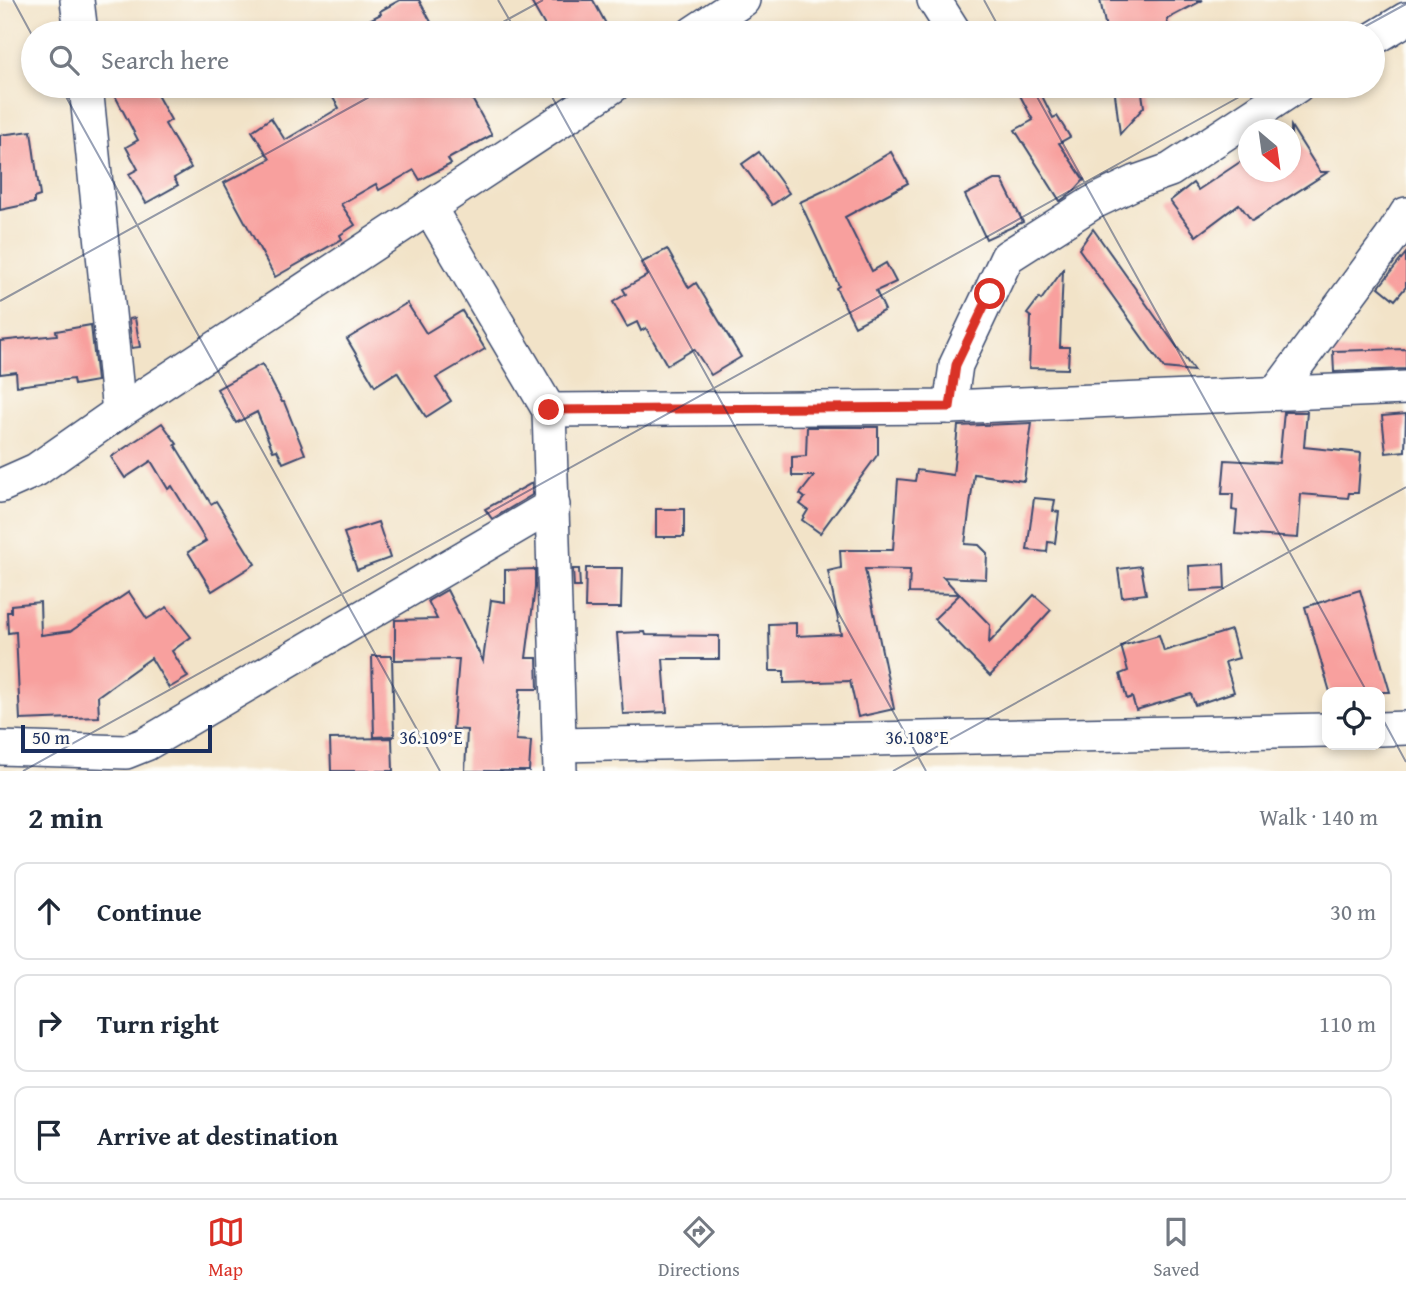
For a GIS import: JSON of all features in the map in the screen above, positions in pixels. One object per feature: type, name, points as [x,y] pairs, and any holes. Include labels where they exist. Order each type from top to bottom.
[{"type":"street","points":[[77,0],[79,21]]},
{"type":"street","points":[[711,21],[743,0]]},
{"type":"street","points":[[934,0],[947,21]]},
{"type":"street","points":[[1385,32],[1406,19]]},
{"type":"street","points":[[87,98],[119,412]]},
{"type":"street","points":[[0,486],[36,470],[119,412],[595,98]]},
{"type":"street","points":[[950,407],[956,365],[1007,257],[1092,202],[1170,170],[1279,98]]},
{"type":"street","points":[[429,207],[549,410],[560,758],[1322,730]]},
{"type":"street","points":[[1276,393],[1406,214]]},
{"type":"street","points":[[549,410],[950,407],[1406,388]]},
{"type":"street","points":[[0,748],[126,751],[146,744],[553,505]]},
{"type":"street","points":[[1385,729],[1406,728]]},
{"type":"building","points":[[400,0],[419,0],[430,21],[367,21],[381,14],[380,11]]},
{"type":"building","points":[[530,0],[593,0],[604,21],[542,21]]},
{"type":"building","points":[[1100,0],[1203,0],[1167,21],[1104,21]]},
{"type":"building","points":[[116,98],[159,98],[171,120],[165,124],[191,168],[174,178],[178,185],[146,203],[129,174],[138,169],[126,147],[138,140]]},
{"type":"building","points":[[333,98],[472,98],[492,135],[448,159],[451,164],[420,180],[414,170],[379,190],[376,184],[341,204],[355,225],[340,235],[342,239],[275,277],[224,183],[270,159],[252,131],[271,118],[285,140],[339,108]]},
{"type":"building","points":[[1021,98],[1043,98],[1053,118],[1057,116],[1070,137],[1059,143],[1084,180],[1060,201],[1015,130],[1033,120]]},
{"type":"building","points":[[1116,98],[1143,98],[1144,107],[1120,134]]},
{"type":"building","points":[[31,131],[40,196],[34,198],[34,203],[0,210],[0,135]]},
{"type":"building","points":[[1301,142],[1320,172],[1328,172],[1252,221],[1239,204],[1196,236],[1170,201],[1193,183],[1198,190],[1238,163],[1238,182],[1301,182]]},
{"type":"building","points":[[759,152],[789,193],[772,205],[742,164]]},
{"type":"building","points":[[891,152],[908,183],[845,217],[872,271],[886,263],[896,282],[876,291],[885,310],[855,326],[800,202],[830,188]]},
{"type":"building","points":[[994,180],[1002,180],[1023,222],[986,239],[965,195]]},
{"type":"building","points":[[1093,229],[1194,371],[1164,368],[1079,249]]},
{"type":"building","points":[[667,249],[689,288],[696,283],[741,357],[711,375],[694,349],[667,365],[646,328],[641,331],[637,322],[627,327],[613,302],[626,294],[623,289],[648,275],[641,263]]},
{"type":"building","points":[[1406,253],[1406,287],[1395,300],[1379,287]]},
{"type":"building","points":[[1063,270],[1060,347],[1069,347],[1068,369],[1029,368],[1031,317],[1027,314]]},
{"type":"building","points":[[407,303],[426,333],[462,311],[485,349],[436,378],[451,401],[426,417],[397,372],[375,386],[347,339]]},
{"type":"building","points":[[135,318],[140,347],[132,348],[129,319]]},
{"type":"building","points":[[91,325],[97,381],[74,385],[73,379],[17,386],[16,372],[0,374],[0,341],[57,335],[56,331]]},
{"type":"building","points":[[1406,349],[1406,369],[1334,372],[1333,351]]},
{"type":"building","points":[[262,364],[284,402],[305,454],[283,463],[277,450],[273,451],[257,412],[236,423],[217,389]]},
{"type":"building","points":[[1284,412],[1307,412],[1304,447],[1361,453],[1358,493],[1349,493],[1348,498],[1301,494],[1298,538],[1235,534],[1237,511],[1232,510],[1233,494],[1222,494],[1225,460],[1279,463]]},
{"type":"building","points":[[1406,414],[1405,451],[1386,453],[1382,416]]},
{"type":"building","points":[[162,423],[211,504],[216,501],[255,564],[212,591],[188,552],[206,541],[172,486],[168,489],[151,461],[125,478],[111,457]]},
{"type":"building","points":[[1032,423],[1024,481],[974,474],[965,544],[979,545],[987,553],[986,579],[943,577],[959,594],[909,593],[910,570],[865,569],[894,709],[858,717],[850,681],[784,683],[784,671],[770,671],[769,624],[796,623],[796,636],[841,634],[828,571],[841,568],[840,550],[893,550],[898,479],[915,481],[917,470],[953,475],[958,426]]},
{"type":"building","points":[[807,427],[878,427],[878,454],[820,533],[802,520],[808,510],[800,504],[805,498],[800,494],[814,476],[792,476],[792,457],[806,456]]},
{"type":"building","points":[[532,483],[532,495],[492,519],[485,509]]},
{"type":"building","points":[[1034,498],[1055,500],[1053,511],[1059,512],[1055,543],[1048,542],[1047,552],[1027,550]]},
{"type":"building","points":[[656,509],[684,509],[684,537],[656,537]]},
{"type":"building","points":[[378,522],[390,558],[357,570],[344,533]]},
{"type":"building","points":[[1224,564],[1225,589],[1190,591],[1189,566]]},
{"type":"building","points":[[1141,566],[1146,594],[1122,597],[1118,569]]},
{"type":"building","points":[[586,568],[622,568],[621,608],[585,608]]},
{"type":"building","points":[[535,569],[526,658],[537,658],[538,689],[520,689],[516,740],[531,741],[529,771],[465,771],[467,730],[453,729],[459,659],[395,660],[395,620],[437,619],[428,601],[447,590],[483,661],[491,600],[505,602],[505,570]]},
{"type":"building","points":[[573,569],[579,569],[580,587],[574,587]]},
{"type":"building","points":[[1360,590],[1390,692],[1385,692],[1385,687],[1329,687],[1305,607]]},
{"type":"building","points":[[129,592],[147,619],[167,607],[191,637],[172,651],[188,677],[169,688],[151,658],[98,696],[99,717],[20,720],[16,632],[8,633],[7,612],[11,612],[11,605],[40,602],[41,635],[71,631]]},
{"type":"building","points":[[960,594],[990,625],[989,643],[1034,595],[1051,610],[990,676],[934,619]]},
{"type":"building","points":[[1231,630],[1239,658],[1225,662],[1234,692],[1195,705],[1191,694],[1136,710],[1132,697],[1127,699],[1120,674],[1128,671],[1121,646],[1159,635],[1164,651]]},
{"type":"building","points":[[645,632],[646,635],[719,636],[719,659],[663,659],[667,712],[623,714],[617,633]]},
{"type":"building","points":[[372,656],[392,656],[394,736],[374,737]]},
{"type":"building","points":[[392,738],[393,771],[331,771],[330,739]]},
{"type":"route","points":[[549,410],[950,407],[956,365],[990,294]]}]
